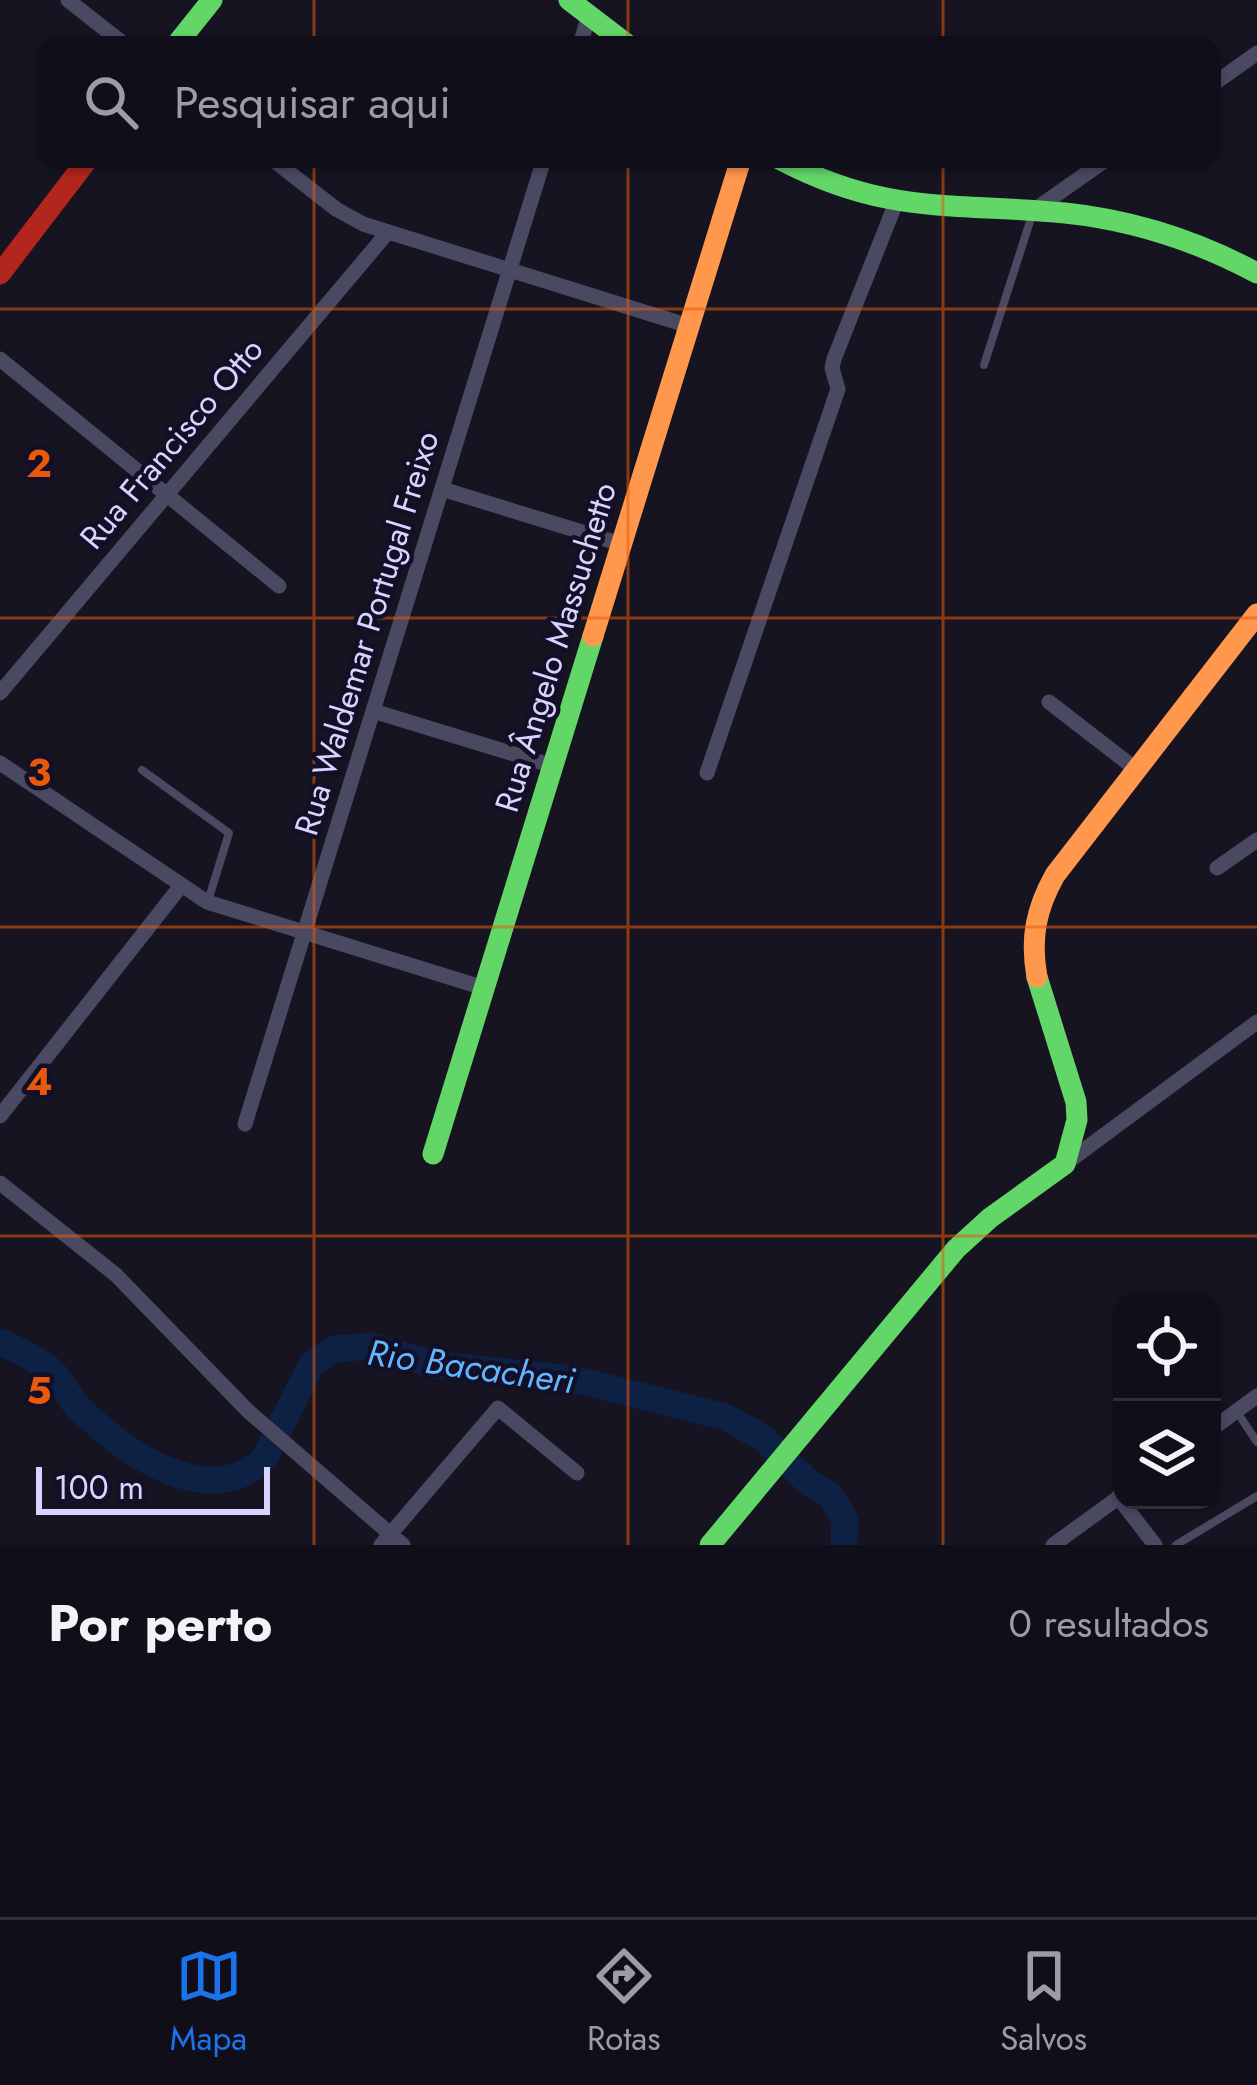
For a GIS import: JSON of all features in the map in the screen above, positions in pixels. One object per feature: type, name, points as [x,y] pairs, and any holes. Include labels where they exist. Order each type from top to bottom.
[{"type":"street","points":[[68,0],[114,36]]},
{"type":"street","points":[[183,36],[212,0]]},
{"type":"street","points":[[569,0],[616,36]]},
{"type":"street","points":[[583,36],[589,15]]},
{"type":"street","points":[[1221,79],[1257,53]]},
{"type":"street","points":[[0,274],[81,168]]},
{"type":"street","points":[[284,168],[351,218],[689,326]]},
{"type":"street","name":"Rua Waldemar Portugal Freixo","points":[[245,1124],[541,168]]},
{"type":"street","name":"Rua Ângelo Massuchetto","points":[[433,1154],[738,168]]},
{"type":"street","points":[[795,168],[824,184],[895,205],[1034,211],[1153,230],[1257,273]]},
{"type":"street","points":[[1034,211],[1094,168]]},
{"type":"street","points":[[707,773],[838,389],[834,359],[895,205]]},
{"type":"street","name":"Rua Francisco Otto","points":[[0,693],[388,232]]},
{"type":"street","points":[[0,359],[279,586]]},
{"type":"street","points":[[442,489],[621,544]]},
{"type":"street","points":[[1065,1164],[1077,1120],[1076,1102],[1031,953],[1034,911],[1055,874],[1257,614]]},
{"type":"street","points":[[1049,702],[1137,770]]},
{"type":"street","points":[[373,711],[553,766]]},
{"type":"street","points":[[0,763],[207,902],[484,988]]},
{"type":"street","points":[[1216,868],[1257,840]]},
{"type":"street","points":[[0,1116],[180,887]]},
{"type":"street","points":[[710,1545],[956,1249],[990,1218],[1257,1022]]},
{"type":"street","points":[[0,1183],[132,1289],[272,1434],[392,1541],[498,1408],[578,1473]]},
{"type":"street","points":[[1221,1422],[1257,1396]]},
{"type":"street","points":[[1053,1545],[1113,1501]]},
{"type":"street","points":[[1129,1509],[1155,1545]]},
{"type":"lane","points":[[984,364],[1034,211]]},
{"type":"lane","points":[[142,770],[229,833],[207,902]]},
{"type":"lane","points":[[1236,1411],[1257,1442]]},
{"type":"lane","points":[[1176,1545],[1257,1496]]},
{"type":"waterway","name":"Rio Bacacheri","points":[[0,1342],[49,1369],[77,1406],[140,1456],[191,1478],[217,1480],[241,1474],[264,1459],[312,1364],[334,1349],[371,1346],[435,1365],[573,1379],[725,1417],[762,1437],[809,1483],[830,1495],[845,1520],[844,1545]]},
{"type":"traffic: fast","points":[[183,36],[212,0]]},
{"type":"traffic: fast","points":[[569,0],[616,36]]},
{"type":"traffic: fast","points":[[798,168],[887,198],[1065,213],[1140,227],[1211,251],[1257,273]]},
{"type":"traffic: fast","points":[[433,1154],[593,636]]},
{"type":"traffic: fast","points":[[710,1545],[956,1249],[1065,1164],[1077,1120],[1076,1102],[1037,977]]},
{"type":"traffic: slow","points":[[593,636],[738,168]]},
{"type":"traffic: slow","points":[[1037,977],[1036,924],[1055,875],[1257,614]]},
{"type":"traffic: jam","points":[[0,274],[81,168]]}]
